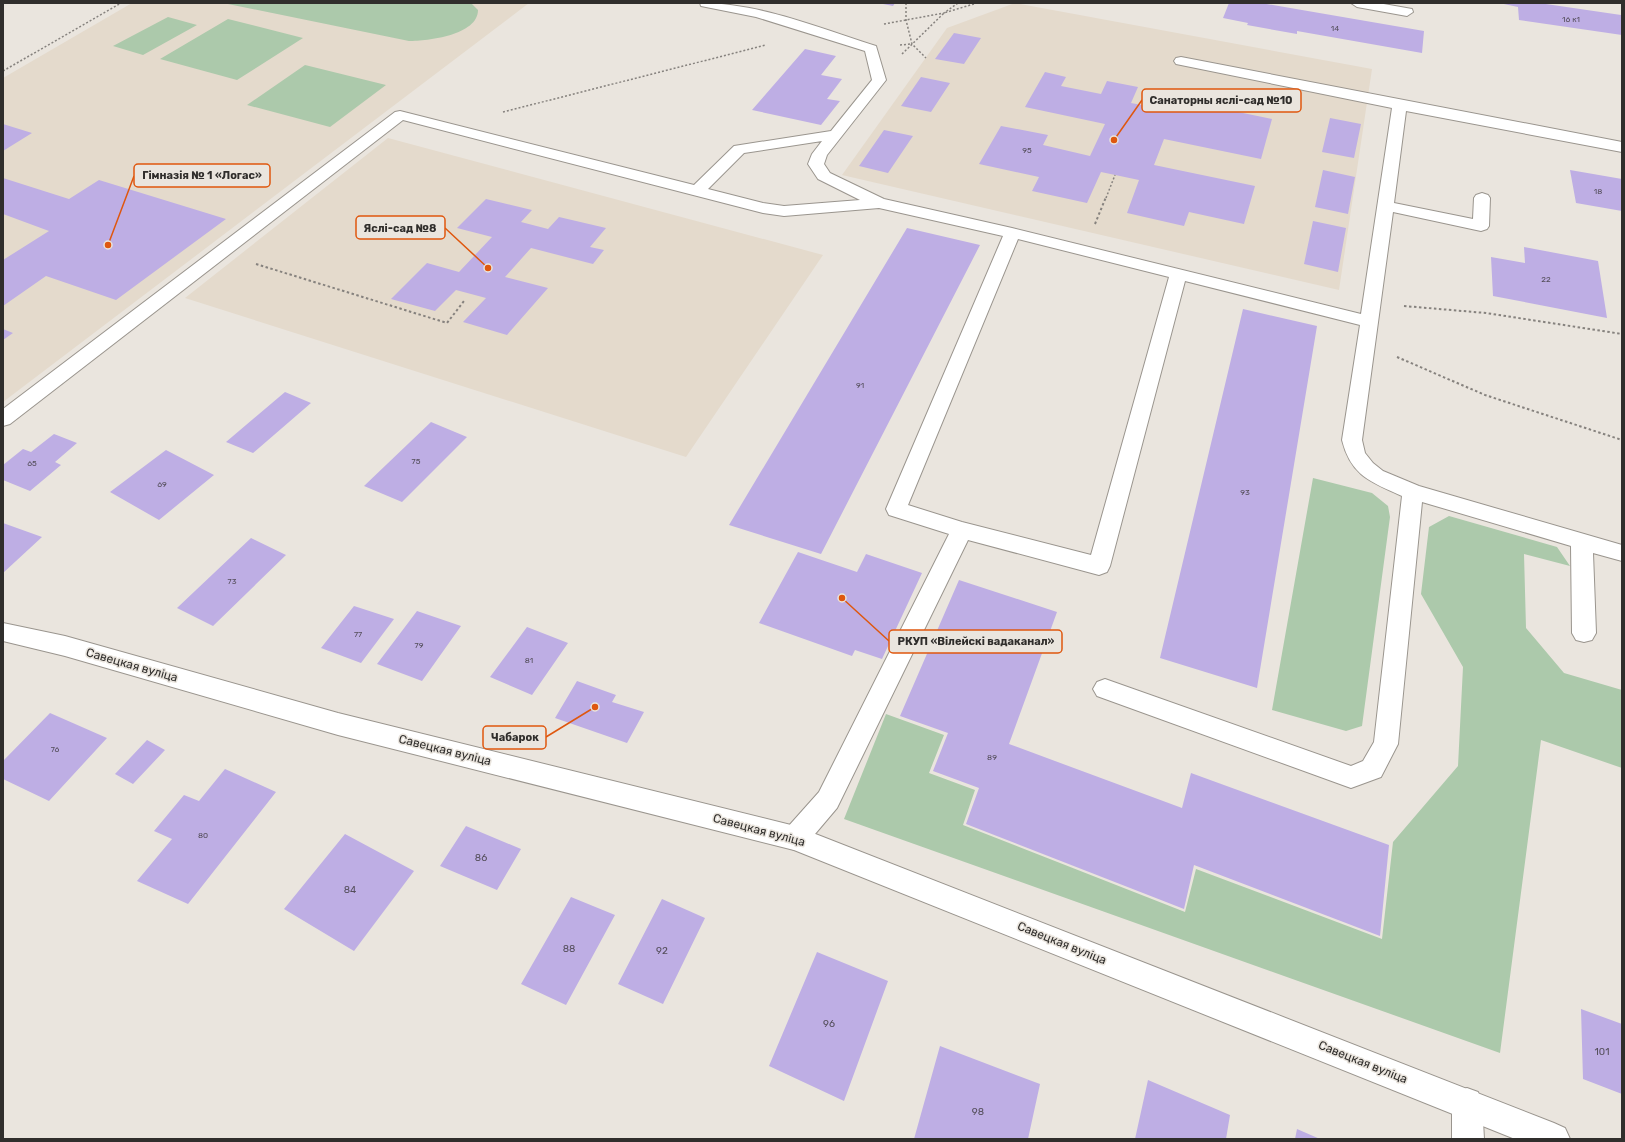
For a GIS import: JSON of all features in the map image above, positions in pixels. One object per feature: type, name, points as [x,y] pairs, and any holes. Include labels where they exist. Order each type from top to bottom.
[{"type":"street","points":[[706,3],[759,14],[871,49],[879,80],[834,135],[820,154],[816,164],[818,170],[824,176],[879,203],[1012,233],[1178,274],[1371,312]]},
{"type":"street","points":[[1357,3],[1407,12]]},
{"type":"street","points":[[1181,61],[1400,105],[1622,147]]},
{"type":"street","points":[[1400,105],[1352,440],[1356,455],[1366,468],[1376,476],[1413,492],[1622,553]]},
{"type":"street","points":[[3,419],[400,116],[698,190],[763,208],[784,211],[879,203]]},
{"type":"street","points":[[698,190],[739,148],[834,135]]},
{"type":"street","points":[[1386,206],[1481,226],[1482,198]]},
{"type":"street","points":[[1012,233],[896,509],[962,530],[1100,566],[1178,274]]},
{"type":"street","points":[[1105,690],[1351,777],[1372,769],[1386,744],[1413,492]]},
{"type":"street","points":[[795,838],[828,800],[962,530]]},
{"type":"street","points":[[1582,542],[1584,633]]},
{"type":"street","name":"Савецкая вуліца","points":[[3,632],[65,646],[338,724],[795,838],[1467,1103],[1554,1139]]},
{"type":"street","points":[[1467,1103],[1468,1139]]},
{"type":"path","points":[[3,71],[121,3]]},
{"type":"path","points":[[906,3],[906,20],[912,44],[926,58]]},
{"type":"path","points":[[879,80],[912,44],[944,13],[958,3]]},
{"type":"path","points":[[879,25],[944,13],[977,3]]},
{"type":"path","points":[[503,112],[819,33]]},
{"type":"path","points":[[1084,251],[1115,175]]},
{"type":"path","points":[[221,253],[446,323],[464,301]]},
{"type":"path","points":[[1371,312],[1486,314],[1622,334]]},
{"type":"path","points":[[1366,344],[1485,395],[1622,440]]},
{"type":"shaded area","points":[[132,3],[529,3],[3,402],[3,78]]},
{"type":"shaded area","points":[[1015,3],[1372,69],[1339,290],[842,175],[947,28]]},
{"type":"shaded area","points":[[388,138],[823,255],[686,457],[185,298]]},
{"type":"green space","points":[[223,3],[471,3],[478,10],[476,19],[461,31],[439,38],[409,41]]},
{"type":"green space","points":[[168,17],[197,25],[143,55],[113,46]]},
{"type":"green space","points":[[228,19],[303,38],[237,80],[160,59]]},
{"type":"green space","points":[[305,65],[386,85],[330,127],[247,105]]},
{"type":"green space","points":[[1313,478],[1372,493],[1388,506],[1390,517],[1362,726],[1346,731],[1272,710]]},
{"type":"green space","points":[[1449,516],[1557,547],[1570,566],[1524,554],[1526,628],[1564,673],[1622,690],[1622,768],[1541,740],[1500,1053],[844,819],[886,714],[944,735],[929,773],[975,790],[963,825],[1185,912],[1196,869],[1382,939],[1393,842],[1458,766],[1463,667],[1421,594],[1429,527]]},
{"type":"building","points":[[878,3],[895,3],[893,6]]},
{"type":"building","points":[[1229,3],[1261,3],[1424,31],[1422,53],[1297,31],[1297,34],[1247,25],[1248,23],[1223,18]]},
{"type":"building","points":[[1499,3],[1539,3],[1621,15],[1622,35],[1519,20],[1518,7]]},
{"type":"building","points":[[954,33],[981,38],[964,64],[935,59]]},
{"type":"building","points":[[805,49],[836,56],[821,75],[842,79],[827,99],[840,101],[821,125],[752,110]]},
{"type":"building","points":[[1045,72],[1066,77],[1061,86],[1101,94],[1107,81],[1138,87],[1131,103],[1168,110],[1175,90],[1217,99],[1214,107],[1272,119],[1261,159],[1164,139],[1154,165],[1255,186],[1244,224],[1189,212],[1184,226],[1127,213],[1139,180],[1101,172],[1087,203],[1032,191],[1039,177],[979,164],[1001,126],[1048,135],[1043,145],[1090,156],[1105,124],[1025,107]]},
{"type":"building","points":[[921,77],[950,83],[931,112],[901,106]]},
{"type":"building","points":[[1330,118],[1361,124],[1354,158],[1322,152]]},
{"type":"building","points":[[3,124],[32,133],[3,151]]},
{"type":"building","points":[[884,130],[913,136],[888,173],[859,166]]},
{"type":"building","points":[[1323,170],[1355,177],[1348,214],[1315,207]]},
{"type":"building","points":[[1570,170],[1622,179],[1622,211],[1576,203]]},
{"type":"building","points":[[3,178],[69,199],[99,180],[226,219],[116,300],[46,276],[3,306],[3,260],[49,231],[3,214]]},
{"type":"building","points":[[486,199],[532,210],[521,222],[548,229],[559,217],[606,228],[590,247],[604,250],[593,264],[531,248],[505,277],[548,288],[507,335],[463,322],[486,298],[456,290],[435,311],[391,299],[427,263],[459,272],[492,237],[457,228]]},
{"type":"building","points":[[1313,221],[1346,228],[1338,272],[1304,264]]},
{"type":"building","points":[[907,228],[980,245],[821,554],[729,525]]},
{"type":"building","points":[[1524,247],[1598,261],[1607,318],[1493,296],[1491,257],[1525,263]]},
{"type":"building","points":[[1243,309],[1317,326],[1257,688],[1160,658]]},
{"type":"building","points":[[3,329],[13,333],[3,340]]},
{"type":"building","points":[[285,392],[311,403],[253,453],[226,442]]},
{"type":"building","points":[[431,422],[467,437],[402,502],[364,486]]},
{"type":"building","points":[[54,434],[77,443],[55,462],[61,465],[30,491],[3,480],[3,465],[23,449],[31,452]]},
{"type":"building","points":[[166,450],[214,475],[159,520],[110,492]]},
{"type":"building","points":[[3,523],[42,537],[3,573]]},
{"type":"building","points":[[251,538],[286,555],[213,626],[177,608]]},
{"type":"building","points":[[798,552],[857,572],[866,554],[922,573],[882,659],[855,650],[852,656],[759,623]]},
{"type":"building","points":[[959,580],[1057,612],[1009,744],[1182,808],[1191,773],[1389,845],[1380,936],[1194,865],[1184,909],[966,824],[979,788],[933,771],[948,733],[900,716]]},
{"type":"building","points":[[354,606],[394,619],[361,663],[321,648]]},
{"type":"building","points":[[417,611],[461,626],[422,681],[377,664]]},
{"type":"building","points":[[527,627],[568,643],[532,695],[490,677]]},
{"type":"building","points":[[577,681],[616,695],[612,702],[644,712],[627,743],[555,718]]},
{"type":"building","points":[[50,713],[107,738],[49,801],[3,779],[3,761]]},
{"type":"building","points":[[147,740],[165,750],[133,784],[115,774]]},
{"type":"building","points":[[225,769],[276,792],[188,904],[137,881],[172,839],[154,831],[184,795],[199,801]]},
{"type":"building","points":[[466,826],[521,849],[497,890],[440,866]]},
{"type":"building","points":[[345,834],[414,871],[354,951],[284,909]]},
{"type":"building","points":[[571,897],[615,915],[566,1005],[521,984]]},
{"type":"building","points":[[662,899],[705,918],[663,1004],[618,984]]},
{"type":"building","points":[[817,952],[888,981],[844,1101],[769,1066]]},
{"type":"building","points":[[1581,1009],[1622,1024],[1622,1094],[1583,1079]]},
{"type":"building","points":[[940,1046],[1040,1084],[1028,1139],[914,1139]]},
{"type":"building","points":[[1148,1080],[1230,1115],[1226,1139],[1135,1139]]},
{"type":"building","points":[[1297,1129],[1320,1139],[1295,1139]]},
{"type":"place","name":"Санаторны яслі-сад №10","points":[[1114,140]]},
{"type":"place","name":"Гімназія № 1 «Логас»","points":[[108,245]]},
{"type":"place","name":"Яслі-сад №8","points":[[488,268]]},
{"type":"place","name":"РКУП «Вілейскі вадаканал»","points":[[842,598]]},
{"type":"place","name":"Чабарок","points":[[595,707]]}]
